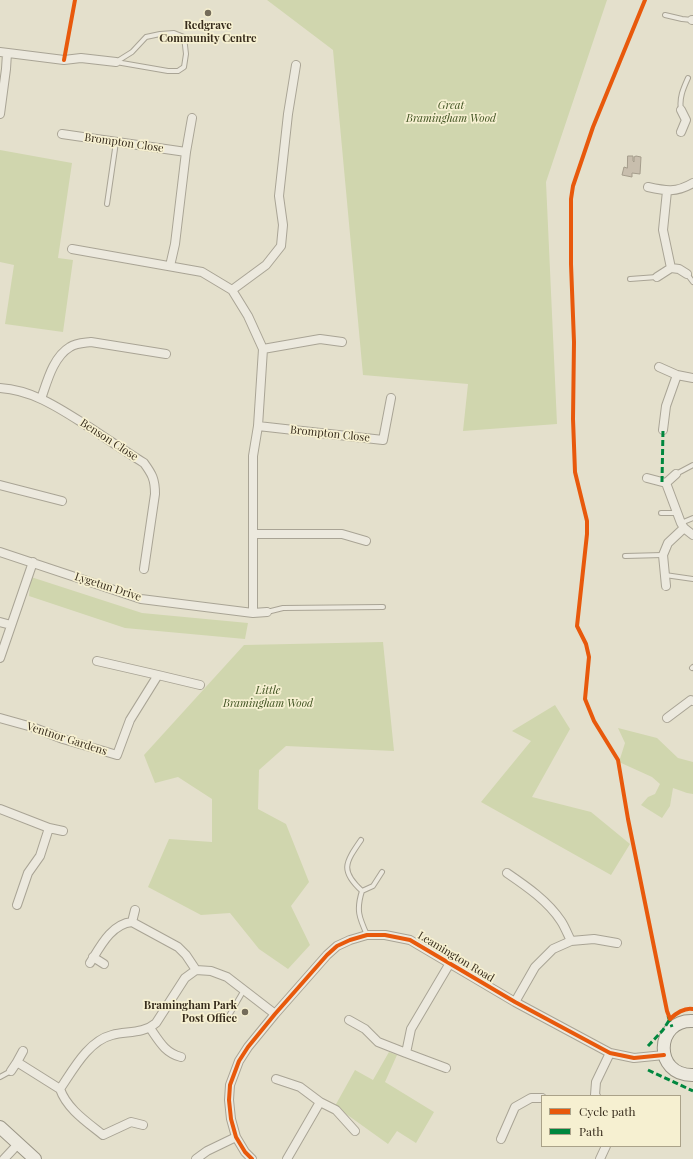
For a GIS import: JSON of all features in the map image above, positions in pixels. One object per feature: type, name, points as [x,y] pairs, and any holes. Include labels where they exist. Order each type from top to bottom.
[{"type":"street","points":[[0,114],[6,69],[3,52],[64,60],[82,58],[116,62]]},
{"type":"street","points":[[232,290],[266,265],[281,246],[283,225],[279,196],[288,114],[296,65]]},
{"type":"street","points":[[680,132],[690,120],[681,110]]},
{"type":"street","points":[[170,266],[175,244],[186,152],[192,118]]},
{"type":"street","name":"Brompton Close","points":[[62,134],[186,152]]},
{"type":"street","points":[[648,187],[667,191],[683,189],[693,183]]},
{"type":"street","points":[[667,191],[663,230],[671,268]]},
{"type":"street","points":[[72,250],[202,272],[232,290],[248,316],[263,348],[258,426],[253,456],[253,613]]},
{"type":"street","points":[[657,277],[671,268],[678,269],[686,274]]},
{"type":"street","points":[[263,348],[320,339],[342,342]]},
{"type":"street","points":[[41,399],[53,368],[60,356],[69,347],[79,343],[91,342],[166,354]]},
{"type":"street","points":[[659,367],[677,375],[693,378]]},
{"type":"street","points":[[663,430],[666,406],[677,375]]},
{"type":"street","name":"Benson Close","points":[[0,388],[24,393],[60,408],[144,463],[155,481],[155,494],[144,569]]},
{"type":"street","name":"Brompton Close","points":[[258,426],[382,440],[391,398]]},
{"type":"street","points":[[666,483],[676,474]]},
{"type":"street","points":[[647,478],[666,483]]},
{"type":"street","points":[[666,483],[683,526],[693,535]]},
{"type":"street","points":[[0,486],[62,501]]},
{"type":"street","points":[[666,586],[663,555],[668,543],[683,526]]},
{"type":"street","points":[[253,534],[342,534],[366,541]]},
{"type":"street","name":"Lygetun Drive","points":[[0,552],[141,599],[253,613],[267,612]]},
{"type":"street","points":[[0,658],[33,562]]},
{"type":"street","points":[[0,622],[11,625]]},
{"type":"street","points":[[98,661],[200,685]]},
{"type":"street","name":"Ventnor Gardens","points":[[0,718],[117,755],[130,720],[158,675]]},
{"type":"street","points":[[667,718],[693,700]]},
{"type":"street","points":[[0,809],[49,828],[63,831]]},
{"type":"street","points":[[16,905],[28,873],[40,856],[49,828]]},
{"type":"street","points":[[507,873],[527,887],[549,907],[561,921],[571,941]]},
{"type":"street","points":[[132,922],[135,910]]},
{"type":"street","points":[[104,964],[92,960],[104,940],[126,922],[132,922],[178,947],[186,955],[196,970]]},
{"type":"street","name":"Leamington Road","points":[[252,1159],[245,1152],[236,1137],[231,1119],[229,1100],[230,1085],[239,1061],[248,1047],[275,1014],[326,955],[337,946],[367,935],[384,935],[410,940],[515,1002],[610,1054],[634,1058],[664,1055]]},
{"type":"street","points":[[515,1002],[535,966],[553,948],[571,941],[594,939],[617,943]]},
{"type":"street","points":[[406,1053],[411,1029],[450,964]]},
{"type":"street","points":[[60,1089],[87,1051],[94,1044],[111,1035],[136,1032],[150,1028],[156,1022],[185,978],[196,970],[212,971],[228,977],[275,1014]]},
{"type":"street","points":[[350,1020],[365,1029],[378,1042],[446,1068]]},
{"type":"street","points":[[693,1021],[680,1023],[672,1027],[664,1040],[664,1055],[667,1062],[679,1073],[693,1075]]},
{"type":"street","points":[[150,1028],[166,1050],[173,1055],[181,1056]]},
{"type":"street","points":[[11,1071],[23,1051]]},
{"type":"street","points":[[594,1095],[596,1082],[610,1054]]},
{"type":"street","points":[[16,1062],[60,1089],[63,1098],[76,1112],[103,1135],[131,1122],[143,1125]]},
{"type":"street","points":[[276,1079],[300,1087],[320,1102],[336,1110],[355,1131]]},
{"type":"street","points":[[501,1139],[515,1107],[531,1098],[541,1098]]},
{"type":"street","points":[[286,1159],[320,1102]]},
{"type":"street","points":[[0,1127],[35,1159]]},
{"type":"street","points":[[196,1159],[208,1151],[236,1137]]},
{"type":"street","points":[[4,1159],[19,1143]]},
{"type":"street","points":[[600,1159],[606,1147]]},
{"type":"lane","points":[[665,15],[692,20]]},
{"type":"lane","points":[[174,33],[184,37],[186,54],[184,67],[178,71],[168,71],[116,62],[132,52],[146,37],[174,33]]},
{"type":"lane","points":[[681,110],[680,102],[682,92],[688,78]]},
{"type":"lane","points":[[108,204],[116,142]]},
{"type":"lane","points":[[686,274],[693,282]]},
{"type":"lane","points":[[630,279],[657,277]]},
{"type":"lane","points":[[676,474],[693,465]]},
{"type":"lane","points":[[661,513],[678,513]]},
{"type":"lane","points":[[683,526],[693,518]]},
{"type":"lane","points":[[625,556],[663,555]]},
{"type":"lane","points":[[665,575],[693,579]]},
{"type":"lane","points":[[267,612],[283,608],[383,607]]},
{"type":"lane","points":[[361,840],[346,865],[348,875],[362,891]]},
{"type":"lane","points":[[367,935],[360,918],[358,903],[362,891],[373,886],[382,872]]},
{"type":"lane","points":[[227,1019],[244,990]]},
{"type":"lane","points":[[0,1077],[11,1071]]},
{"type":"green space","name":"Great Bramingham Wood","points":[[267,0],[607,0],[546,182],[557,424],[463,431],[468,384],[363,375],[333,50]]},
{"type":"green space","points":[[0,150],[72,163],[58,258],[73,260],[63,332],[5,324],[14,265],[0,262]]},
{"type":"green space","points":[[31,577],[142,613],[248,623],[245,639],[125,628],[29,596]]},
{"type":"green space","name":"Little Bramingham Wood","points":[[383,642],[394,751],[286,746],[259,770],[258,809],[286,824],[309,882],[291,906],[310,945],[288,969],[259,949],[230,913],[201,915],[148,887],[169,839],[212,842],[212,799],[178,777],[155,783],[144,755],[244,645]]},
{"type":"green space","points":[[555,705],[570,729],[532,797],[591,812],[630,844],[611,875],[481,802],[531,741],[512,731]]},
{"type":"green space","points":[[618,728],[657,738],[678,758],[693,762],[693,794],[673,788],[670,806],[662,818],[641,805],[648,797],[655,794],[660,784],[652,777],[619,762],[625,743]]},
{"type":"green space","points":[[389,1052],[397,1055],[385,1082],[434,1112],[416,1143],[397,1131],[388,1144],[335,1106],[355,1070],[373,1080]]},
{"type":"building","points":[[628,156],[633,156],[634,162],[634,157],[641,157],[640,174],[632,173],[632,177],[622,175],[624,167],[627,168]]},
{"type":"marked path","points":[[662,482],[663,430]]},
{"type":"marked path","points":[[668,1016],[672,1027]]},
{"type":"marked path","points":[[648,1046],[663,1030],[670,1019]]},
{"type":"marked path","points":[[648,1070],[693,1091]]},
{"type":"cycle path","points":[[64,60],[75,0]]},
{"type":"cycle path","points":[[645,0],[593,127],[573,186],[571,199],[571,264],[574,342],[573,419],[575,472],[587,521],[587,534],[577,626],[586,644],[589,657],[585,699],[594,721],[618,760],[628,819],[667,1011],[670,1019],[677,1013],[684,1010],[693,1009]]},
{"type":"cycle path","points":[[252,1159],[245,1152],[236,1137],[231,1119],[229,1100],[230,1085],[239,1061],[248,1047],[275,1014],[327,955],[337,946],[367,935],[385,935],[410,940],[515,1002],[610,1053],[634,1058],[664,1055]]},
{"type":"place","name":"Redgrave Community Centre","points":[[208,13]]},
{"type":"place","name":"Bramingham Park Post Office","points":[[245,1012]]}]
